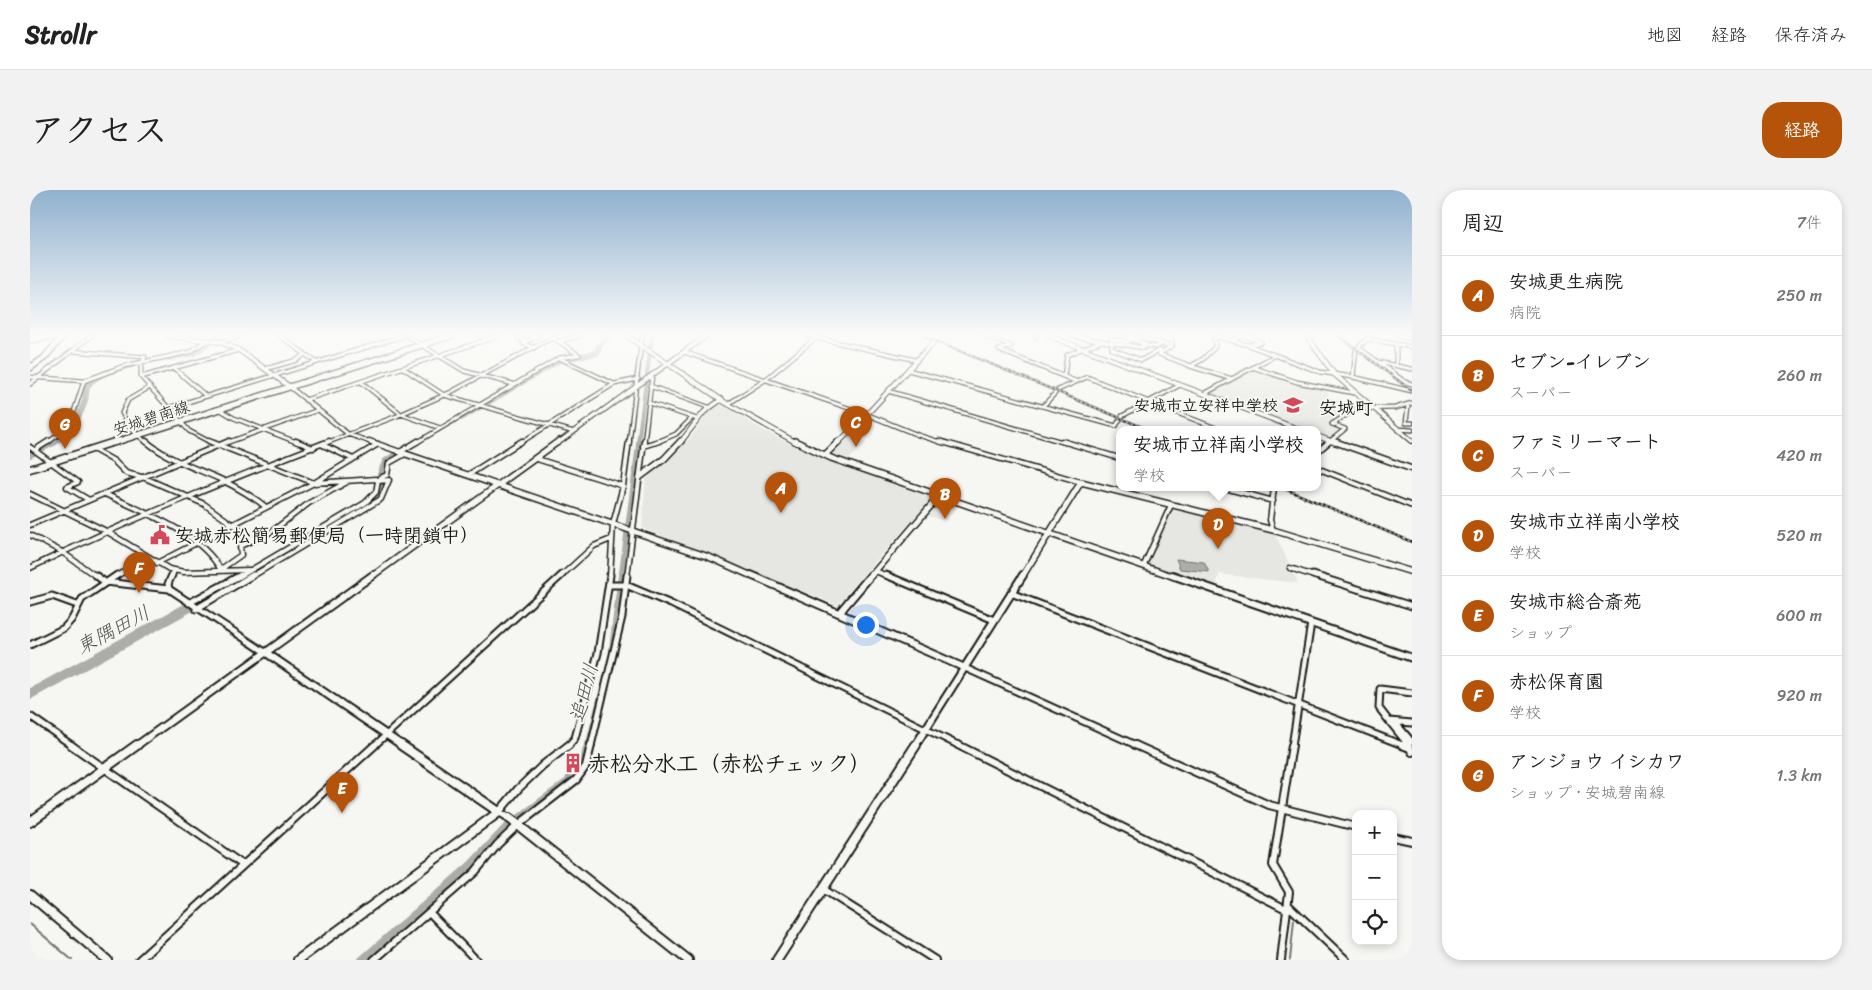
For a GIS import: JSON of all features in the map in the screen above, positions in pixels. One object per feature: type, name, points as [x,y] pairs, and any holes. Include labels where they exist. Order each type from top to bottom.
[{"type":"main road","name":"安城碧南線","points":[[30,469],[337,372]]},
{"type":"street","points":[[30,384],[45,372]]},
{"type":"street","points":[[30,377],[40,376],[84,381],[107,372]]},
{"type":"street","points":[[140,372],[141,378],[195,435],[314,483],[388,478],[386,490],[381,499],[364,512],[196,608]]},
{"type":"street","points":[[141,378],[161,372]]},
{"type":"street","points":[[178,372],[206,396]]},
{"type":"street","points":[[270,372],[348,434],[709,557],[965,668],[1204,774],[1233,789],[1282,808],[1352,826]]},
{"type":"street","points":[[168,408],[284,372]]},
{"type":"street","points":[[305,400],[391,372]]},
{"type":"street","points":[[409,372],[444,395],[574,432]]},
{"type":"street","points":[[469,372],[513,384]]},
{"type":"street","points":[[30,568],[106,531],[224,481],[401,414],[489,372]]},
{"type":"street","points":[[377,480],[387,475],[389,463],[402,453],[534,372]]},
{"type":"street","points":[[588,372],[614,384],[639,383]]},
{"type":"street","points":[[298,960],[499,812],[524,783],[543,765],[564,750],[574,738],[598,653],[609,585],[613,524],[623,484],[640,372]]},
{"type":"street","points":[[30,822],[538,458],[639,383],[657,372]]},
{"type":"street","points":[[680,372],[769,429],[825,455],[1412,658]]},
{"type":"street","points":[[742,372],[866,414],[918,435],[1006,462],[1116,491]]},
{"type":"street","points":[[728,404],[775,372]]},
{"type":"street","points":[[825,455],[906,372]]},
{"type":"street","points":[[916,372],[1044,405],[1116,426],[1122,416],[1180,385]]},
{"type":"street","points":[[1054,372],[1075,381]]},
{"type":"street","points":[[1064,376],[1065,372]]},
{"type":"street","points":[[1145,372],[1290,426]]},
{"type":"street","points":[[1210,372],[1232,379]]},
{"type":"street","points":[[1204,394],[1247,372]]},
{"type":"street","points":[[1267,372],[1298,382],[1354,393]]},
{"type":"street","points":[[1324,372],[1404,389],[1412,393]]},
{"type":"street","points":[[1353,377],[1354,372]]},
{"type":"street","points":[[1392,372],[1405,382],[1412,384]]},
{"type":"street","points":[[1334,374],[1412,441]]},
{"type":"street","points":[[374,960],[474,872],[517,825],[576,780],[586,766],[614,656],[622,585],[640,477],[652,376]]},
{"type":"street","points":[[1044,405],[1054,393],[1075,381],[1088,377],[1210,426]]},
{"type":"street","points":[[35,450],[69,427],[84,381]]},
{"type":"street","points":[[361,382],[401,414],[440,428]]},
{"type":"street","points":[[468,475],[614,384]]},
{"type":"street","points":[[650,386],[708,407]]},
{"type":"street","points":[[150,387],[129,399],[122,409],[122,413],[130,428],[159,453],[182,461],[224,481],[249,494],[266,507]]},
{"type":"street","points":[[888,391],[1116,457]]},
{"type":"street","points":[[643,446],[670,437],[708,407],[722,399]]},
{"type":"street","points":[[1412,402],[1409,406],[1406,423],[1412,423]]},
{"type":"street","points":[[649,403],[656,403],[661,407],[694,419]]},
{"type":"street","points":[[1321,449],[1346,429],[1332,424],[1356,409],[1374,410],[1409,406]]},
{"type":"street","points":[[219,409],[231,416],[314,448]]},
{"type":"street","points":[[30,525],[145,478],[219,445],[318,410]]},
{"type":"street","points":[[640,477],[655,466],[684,438],[694,419]]},
{"type":"street","points":[[1398,429],[1412,430]]},
{"type":"street","points":[[1321,437],[1412,469]]},
{"type":"street","points":[[322,444],[353,458]]},
{"type":"street","points":[[157,563],[314,483],[378,444]]},
{"type":"street","points":[[30,447],[78,482],[67,487],[89,500]]},
{"type":"street","points":[[93,449],[114,461],[122,471],[189,496],[204,504],[250,537],[257,539]]},
{"type":"street","points":[[538,458],[623,484]]},
{"type":"street","points":[[1321,470],[1412,506]]},
{"type":"street","points":[[189,604],[365,503],[376,492],[377,480]]},
{"type":"street","points":[[221,569],[242,555],[240,546],[271,532],[309,503],[348,482]]},
{"type":"street","points":[[778,960],[965,668],[1048,532],[1081,482]]},
{"type":"street","points":[[1116,491],[1273,530],[1412,572]]},
{"type":"street","points":[[1236,491],[1273,501]]},
{"type":"street","points":[[1273,530],[1270,520],[1274,491]]},
{"type":"street","points":[[30,494],[106,531],[147,558],[174,571],[251,570]]},
{"type":"street","points":[[105,494],[147,514],[198,543],[221,569]]},
{"type":"street","points":[[839,613],[940,495]]},
{"type":"street","points":[[1144,565],[1171,505]]},
{"type":"street","points":[[30,535],[62,552],[106,582],[169,589],[510,818],[688,960]]},
{"type":"street","points":[[139,960],[594,546],[611,539]]},
{"type":"street","points":[[30,645],[66,628],[72,620],[77,605],[106,582],[147,558]]},
{"type":"street","points":[[1290,568],[1412,606]]},
{"type":"street","points":[[169,589],[168,584],[174,571]]},
{"type":"street","points":[[876,571],[994,620]]},
{"type":"street","points":[[609,585],[622,585],[679,608],[1288,908],[1346,960]]},
{"type":"street","points":[[1011,593],[1411,747]]},
{"type":"street","points":[[30,602],[52,596],[77,605]]},
{"type":"street","points":[[1281,960],[1289,892],[1273,865],[1311,623]]},
{"type":"street","points":[[1411,747],[1379,708],[1380,690],[1412,693]]},
{"type":"street","points":[[30,716],[103,769],[243,865]]},
{"type":"street","points":[[1392,722],[1412,723]]},
{"type":"street","points":[[1397,838],[1412,841]]},
{"type":"street","points":[[823,888],[935,960]]},
{"type":"street","points":[[30,895],[107,960]]},
{"type":"street","points":[[429,912],[476,960]]},
{"type":"shaded area","name":"安城市立安祥中学校","points":[[1250,372],[1267,372],[1328,389],[1328,398],[1343,400],[1354,409],[1330,424],[1343,429],[1330,439],[1321,436],[1321,426],[1295,426],[1208,394]]},
{"type":"shaded area","points":[[721,404],[761,429],[789,443],[932,498],[837,605],[642,528],[646,479],[691,437],[708,412]]},
{"type":"shaded area","points":[[848,437],[867,443],[848,460],[835,456],[833,453]]},
{"type":"shaded area","points":[[939,498],[959,505],[945,521],[926,515]]},
{"type":"shaded area","points":[[1172,507],[1275,534],[1298,583],[1219,574],[1216,588],[1147,563]]},
{"type":"shaded area","points":[[1176,559],[1204,562],[1209,572],[1180,569]]},
{"type":"waterway","points":[[54,443],[77,419],[83,407],[87,386],[97,377],[109,372]]},
{"type":"waterway","name":"東隅田川","points":[[483,405],[540,372]]},
{"type":"waterway","name":"追田川","points":[[638,443],[647,372]]},
{"type":"waterway","name":"東隅田川","points":[[461,418],[478,408]]},
{"type":"waterway","points":[[30,454],[55,441]]},
{"type":"waterway","name":"追田川","points":[[621,577],[639,441]]},
{"type":"waterway","name":"東隅田川","points":[[381,475],[386,462],[395,456]]},
{"type":"waterway","name":"東隅田川","points":[[365,508],[377,499],[382,482]]},
{"type":"waterway","name":"東隅田川","points":[[245,577],[296,548]]},
{"type":"waterway","name":"東隅田川","points":[[30,694],[248,575]]},
{"type":"waterway","name":"追田川","points":[[612,649],[621,575]]},
{"type":"waterway","name":"追田川","points":[[588,746],[602,692]]},
{"type":"waterway","name":"追田川","points":[[362,960],[471,865],[505,829],[573,778],[582,767],[588,745]]},
{"type":"waterway","name":"追田川","points":[[566,783],[568,774]]},
{"type":"waterway","points":[[1290,960],[1294,920]]},
{"type":"waterway","points":[[30,924],[72,960]]},
{"type":"railway","points":[[1010,372],[1139,426]]},
{"type":"railway","points":[[1387,372],[1412,391]]},
{"type":"railway","points":[[1290,491],[1412,542]]},
{"type":"place","name":"安城市立安祥中学校","points":[[1293,405]]},
{"type":"place","name":"ファミリーマート","points":[[856,447]]},
{"type":"place","name":"アンジョウ イシカワ","points":[[65,449]]},
{"type":"place","name":"安城更生病院","points":[[781,513]]},
{"type":"place","name":"セブン-イレブン","points":[[945,519]]},
{"type":"place","name":"安城赤松簡易郵便局（一時閉鎖中）","points":[[160,535]]},
{"type":"place","name":"安城市立祥南小学校","points":[[1218,549]]},
{"type":"place","name":"赤松保育園","points":[[139,593]]},
{"type":"place","name":"赤松分水工（赤松チェック）","points":[[573,763]]},
{"type":"place","name":"安城市総合斎苑","points":[[342,813]]},
{"type":"district","name":"安城町","points":[[1346,408]]}]
